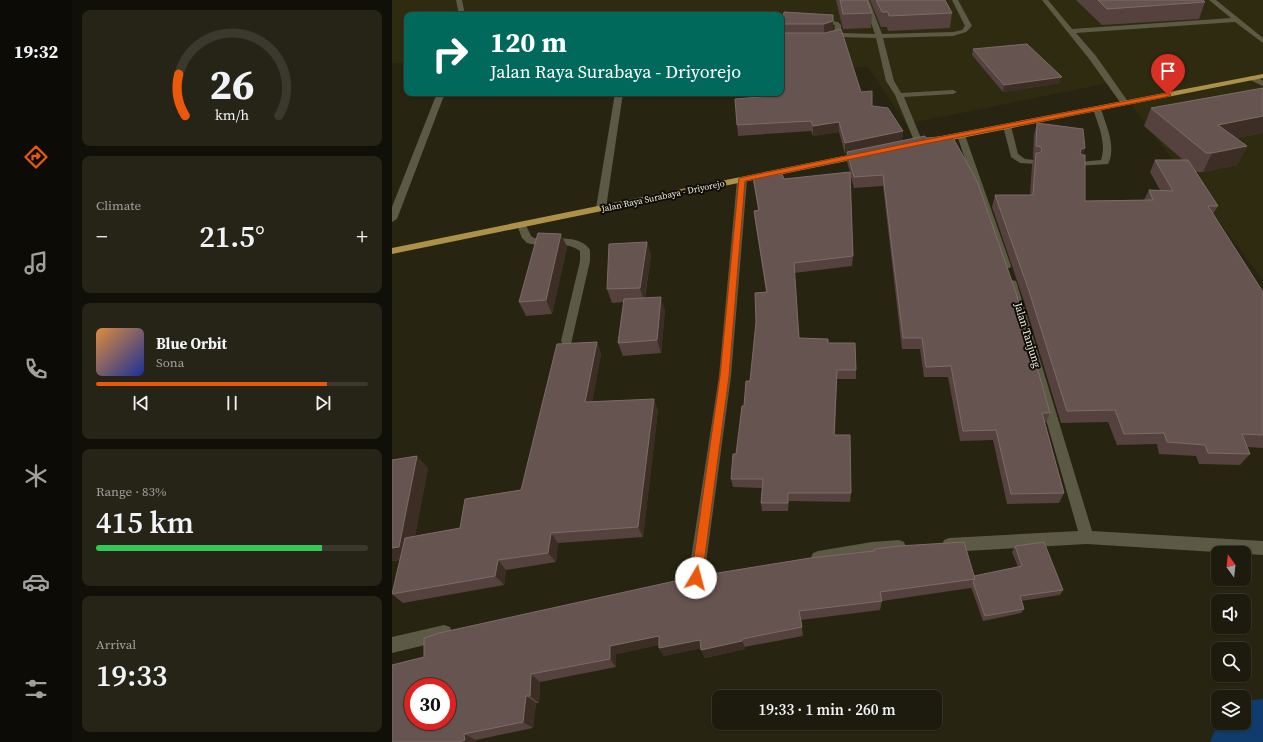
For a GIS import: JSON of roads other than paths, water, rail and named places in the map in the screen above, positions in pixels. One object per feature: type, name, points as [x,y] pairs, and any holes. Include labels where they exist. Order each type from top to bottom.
[{"type":"main road","points":[[915,144],[1263,76]]},
{"type":"main road","name":"Jalan Raya Surabaya - Driyorejo","points":[[392,251],[873,152]]},
{"type":"street","points":[[459,0],[461,12]]},
{"type":"street","points":[[866,0],[878,36],[890,81],[899,95],[915,144]]},
{"type":"street","points":[[818,40],[831,38],[837,35],[878,36],[953,34],[964,31],[969,26],[955,0]]},
{"type":"street","points":[[1045,0],[1093,58],[1125,103]]},
{"type":"street","points":[[1212,0],[1263,41]]},
{"type":"street","points":[[1071,32],[1236,20]]},
{"type":"street","points":[[812,21],[836,23],[838,25],[837,35]]},
{"type":"street","points":[[1253,78],[1263,84]]},
{"type":"street","points":[[899,95],[953,92]]},
{"type":"street","points":[[392,219],[440,96]]},
{"type":"street","points":[[601,208],[619,96]]},
{"type":"street","points":[[1081,164],[1105,162],[1108,157],[1104,132],[1097,109]]},
{"type":"street","points":[[1007,126],[1014,155],[1023,161],[1033,162]]},
{"type":"street","name":"Jalan Tanjung","points":[[961,135],[1019,304],[1088,537]]},
{"type":"street","points":[[696,578],[725,376],[742,180]]},
{"type":"street","points":[[522,225],[527,238],[531,241],[577,244],[585,250],[585,261],[567,341]]},
{"type":"street","points":[[936,545],[1088,537],[1263,548]]},
{"type":"street","points":[[803,560],[872,549],[912,547]]},
{"type":"street","points":[[681,582],[712,576]]},
{"type":"street","points":[[392,645],[460,630]]},
{"type":"waterway","points":[[1252,742],[1263,741]]}]
